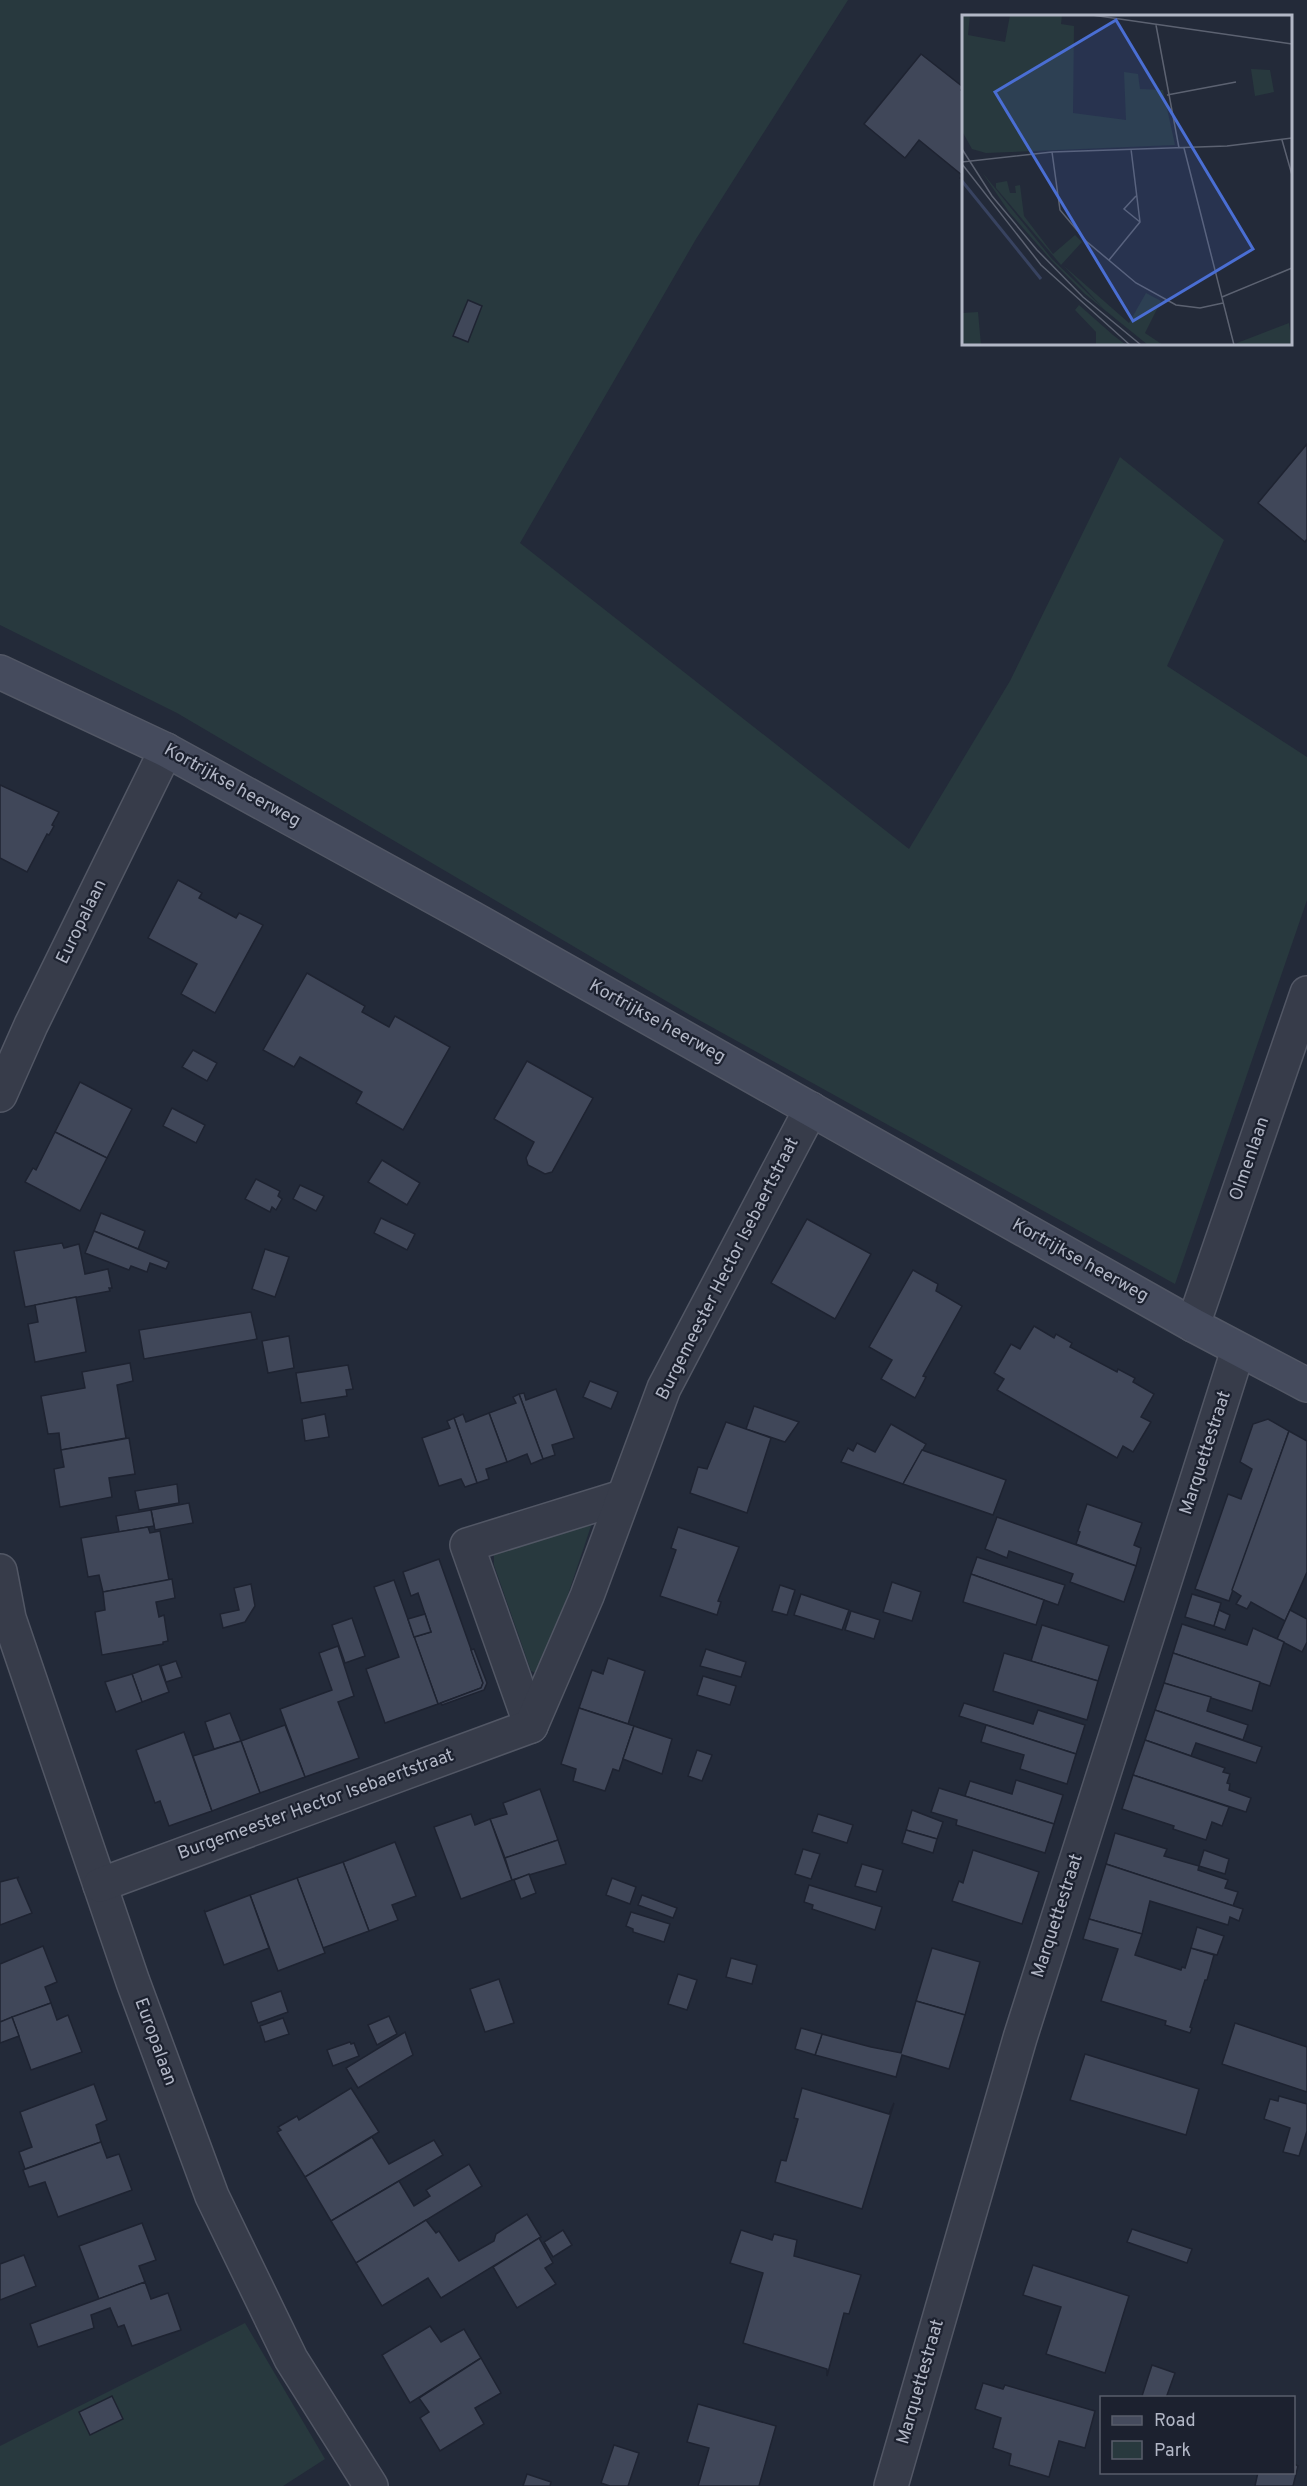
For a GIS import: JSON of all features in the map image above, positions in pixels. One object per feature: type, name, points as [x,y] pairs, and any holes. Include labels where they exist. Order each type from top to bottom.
[{"type":"street","name":"Kortrijkse heerweg","points":[[0,672],[166,750],[472,918],[1192,1325],[1307,1385]]},
{"type":"street","name":"Europalaan","points":[[0,1095],[31,1025],[166,750]]},
{"type":"street","name":"Olmenlaan","points":[[1192,1325],[1307,993]]},
{"type":"street","name":"Burgemeester Hector Isebaertstraat","points":[[100,1885],[531,1726],[587,1596],[664,1388],[811,1109]]},
{"type":"street","name":"Marquettestraat","points":[[891,2486],[1020,2038],[1238,1350]]},
{"type":"street","points":[[531,1726],[467,1545],[622,1497]]},
{"type":"street","name":"Europalaan","points":[[0,1571],[9,1618],[100,1885],[212,2196],[291,2359],[371,2486]]},
{"type":"green space","points":[[0,0],[848,0],[696,239],[520,543],[909,849],[1010,681],[1120,457],[1224,540],[1167,666],[1307,757],[1307,900],[1175,1284],[690,1015],[177,713],[0,625]]},
{"type":"green space","points":[[593,1520],[541,1675],[531,1671],[494,1565],[494,1551]]},
{"type":"green space","points":[[245,2323],[325,2459],[283,2486],[0,2486],[0,2446]]},
{"type":"building","points":[[921,54],[962,86],[962,175],[919,140],[905,158],[864,124]]},
{"type":"building","points":[[468,300],[482,306],[468,342],[453,336]]},
{"type":"building","points":[[1307,444],[1307,539],[1305,542],[1258,503]]},
{"type":"building","points":[[0,785],[59,812],[52,825],[54,826],[49,835],[47,834],[27,872],[0,858]]},
{"type":"building","points":[[178,880],[202,893],[199,898],[236,918],[239,913],[263,925],[215,1013],[181,994],[197,964],[148,938]]},
{"type":"building","points":[[307,973],[365,1006],[362,1012],[389,1027],[395,1016],[450,1047],[403,1130],[356,1103],[362,1092],[300,1057],[294,1067],[263,1050]]},
{"type":"building","points":[[193,1050],[217,1063],[207,1081],[182,1067]]},
{"type":"building","points":[[527,1061],[593,1098],[552,1172],[545,1174],[528,1165],[526,1158],[534,1142],[494,1119]]},
{"type":"building","points":[[80,1082],[132,1109],[107,1158],[55,1132]]},
{"type":"building","points":[[172,1108],[205,1125],[196,1143],[163,1126]]},
{"type":"building","points":[[55,1132],[107,1158],[80,1211],[25,1182],[33,1168],[36,1170]]},
{"type":"building","points":[[382,1160],[420,1183],[407,1205],[368,1182]]},
{"type":"building","points":[[256,1179],[280,1191],[278,1196],[282,1199],[276,1210],[272,1207],[270,1212],[245,1199]]},
{"type":"building","points":[[300,1185],[324,1196],[316,1211],[293,1199]]},
{"type":"building","points":[[101,1213],[145,1231],[138,1249],[94,1231]]},
{"type":"building","points":[[381,1218],[415,1234],[407,1250],[374,1233]]},
{"type":"building","points":[[807,1219],[871,1254],[835,1319],[771,1283]]},
{"type":"building","points":[[94,1231],[169,1262],[166,1269],[150,1263],[147,1272],[131,1266],[129,1270],[85,1253]]},
{"type":"building","points":[[62,1243],[64,1248],[79,1244],[85,1274],[108,1269],[112,1288],[109,1288],[110,1291],[25,1307],[14,1251]]},
{"type":"building","points":[[265,1249],[289,1257],[275,1297],[252,1289]]},
{"type":"building","points":[[913,1270],[938,1284],[936,1291],[962,1306],[923,1376],[926,1377],[915,1398],[881,1379],[892,1360],[869,1347]]},
{"type":"building","points":[[76,1297],[86,1352],[35,1362],[28,1324],[38,1322],[35,1305]]},
{"type":"building","points":[[251,1312],[257,1339],[144,1359],[139,1330]]},
{"type":"building","points":[[1034,1326],[1054,1338],[1056,1334],[1072,1343],[1070,1347],[1117,1372],[1118,1369],[1135,1378],[1133,1382],[1154,1394],[1141,1417],[1151,1422],[1133,1452],[1123,1446],[1117,1458],[997,1390],[1004,1379],[994,1373],[1011,1344],[1020,1349]]},
{"type":"building","points":[[289,1336],[294,1368],[268,1373],[262,1341]]},
{"type":"building","points":[[130,1363],[133,1381],[117,1385],[126,1438],[61,1450],[59,1433],[48,1434],[41,1396],[85,1388],[82,1372]]},
{"type":"building","points":[[348,1365],[353,1389],[346,1390],[347,1396],[301,1403],[296,1373]]},
{"type":"building","points":[[590,1381],[618,1392],[611,1409],[583,1397]]},
{"type":"building","points":[[556,1389],[574,1438],[552,1445],[555,1455],[543,1459],[519,1394],[524,1393],[526,1400]]},
{"type":"building","points":[[519,1394],[543,1459],[531,1464],[527,1454],[507,1462],[489,1413],[516,1403],[513,1397]]},
{"type":"building","points":[[754,1406],[799,1422],[785,1442],[746,1429]]},
{"type":"building","points":[[489,1413],[507,1462],[486,1469],[489,1479],[477,1483],[454,1418],[463,1414],[466,1422]]},
{"type":"building","points":[[325,1414],[329,1437],[305,1441],[302,1419]]},
{"type":"building","points":[[454,1418],[477,1483],[465,1487],[461,1479],[439,1486],[422,1438],[450,1428],[447,1421]]},
{"type":"building","points":[[1268,1419],[1289,1431],[1229,1601],[1195,1589],[1228,1494],[1241,1499],[1252,1469],[1240,1462],[1253,1424]]},
{"type":"building","points":[[726,1422],[771,1438],[747,1513],[690,1493],[698,1467],[707,1469]]},
{"type":"building","points":[[891,1424],[926,1444],[903,1484],[841,1462],[848,1448],[853,1451],[857,1443],[875,1452]]},
{"type":"building","points":[[1289,1431],[1307,1441],[1307,1572],[1285,1621],[1251,1602],[1247,1609],[1236,1604],[1241,1596],[1232,1590]]},
{"type":"building","points":[[129,1438],[135,1474],[109,1478],[112,1497],[60,1507],[54,1469],[64,1467],[61,1450]]},
{"type":"building","points":[[922,1450],[1006,1480],[993,1515],[903,1484]]},
{"type":"building","points":[[177,1484],[179,1503],[139,1510],[135,1491]]},
{"type":"building","points":[[189,1503],[193,1523],[155,1530],[151,1510]]},
{"type":"building","points":[[1087,1504],[1142,1523],[1134,1545],[1141,1548],[1136,1566],[1076,1544]]},
{"type":"building","points":[[151,1510],[154,1526],[119,1532],[116,1516]]},
{"type":"building","points":[[997,1517],[1136,1566],[1124,1602],[1070,1582],[1073,1574],[1009,1551],[1007,1558],[985,1549]]},
{"type":"building","points":[[148,1527],[150,1533],[160,1531],[169,1580],[103,1592],[99,1575],[88,1577],[81,1538]]},
{"type":"building","points":[[678,1527],[739,1547],[718,1601],[721,1602],[717,1615],[660,1596],[676,1550],[671,1548]]},
{"type":"building","points":[[977,1557],[1065,1585],[1058,1605],[971,1574]]},
{"type":"building","points":[[439,1559],[483,1683],[481,1688],[438,1704],[414,1637],[431,1632],[418,1593],[411,1596],[403,1572]]},
{"type":"building","points":[[971,1574],[1044,1600],[1036,1625],[963,1602]]},
{"type":"building","points":[[172,1579],[175,1598],[156,1602],[159,1617],[164,1615],[168,1641],[163,1644],[102,1655],[95,1612],[105,1610],[103,1592]]},
{"type":"building","points":[[394,1580],[438,1704],[385,1723],[366,1669],[399,1657],[374,1587]]},
{"type":"building","points":[[892,1582],[921,1592],[912,1621],[883,1612]]},
{"type":"building","points":[[251,1584],[255,1606],[245,1622],[223,1628],[220,1614],[239,1610],[234,1588]]},
{"type":"building","points":[[780,1585],[795,1590],[787,1615],[772,1611]]},
{"type":"building","points":[[801,1594],[849,1610],[842,1630],[794,1615]]},
{"type":"building","points":[[1192,1594],[1221,1603],[1214,1626],[1185,1617]]},
{"type":"building","points":[[1219,1610],[1230,1615],[1225,1630],[1214,1626]]},
{"type":"building","points":[[1290,1610],[1307,1619],[1307,1642],[1302,1652],[1277,1639]]},
{"type":"building","points":[[851,1611],[880,1620],[874,1639],[845,1630]]},
{"type":"building","points":[[425,1614],[431,1632],[414,1637],[408,1619]]},
{"type":"building","points":[[352,1618],[365,1656],[345,1663],[332,1625]]},
{"type":"building","points":[[1182,1624],[1247,1645],[1253,1628],[1284,1642],[1270,1686],[1173,1653]]},
{"type":"building","points":[[1042,1625],[1109,1646],[1098,1681],[1031,1661]]},
{"type":"building","points":[[338,1646],[354,1696],[338,1702],[359,1758],[305,1777],[280,1709],[332,1690],[319,1653]]},
{"type":"building","points":[[474,1649],[487,1683],[484,1690],[442,1705],[441,1703],[481,1688],[483,1683],[471,1650]]},
{"type":"building","points":[[706,1649],[746,1662],[741,1677],[700,1666]]},
{"type":"building","points":[[1004,1653],[1098,1681],[1087,1720],[993,1691]]},
{"type":"building","points":[[1173,1653],[1260,1682],[1252,1711],[1164,1683]]},
{"type":"building","points":[[608,1658],[645,1671],[628,1724],[579,1708],[592,1670],[603,1674]]},
{"type":"building","points":[[176,1661],[182,1677],[166,1682],[161,1666]]},
{"type":"building","points":[[159,1664],[169,1692],[142,1702],[132,1674]]},
{"type":"building","points":[[132,1674],[142,1702],[116,1712],[105,1682]]},
{"type":"building","points":[[703,1676],[736,1686],[730,1705],[697,1695]]},
{"type":"building","points":[[1164,1683],[1211,1697],[1207,1711],[1248,1725],[1243,1740],[1155,1710]]},
{"type":"building","points":[[964,1703],[1033,1724],[1038,1710],[1085,1725],[1076,1754],[959,1716]]},
{"type":"building","points":[[579,1708],[634,1726],[619,1771],[613,1769],[605,1791],[573,1781],[576,1769],[561,1764]]},
{"type":"building","points":[[1155,1710],[1262,1747],[1256,1763],[1196,1743],[1191,1756],[1145,1740]]},
{"type":"building","points":[[230,1713],[241,1741],[214,1749],[205,1722]]},
{"type":"building","points":[[285,1725],[305,1777],[260,1793],[241,1741]]},
{"type":"building","points":[[986,1725],[1076,1754],[1067,1784],[1020,1769],[1024,1755],[981,1742]]},
{"type":"building","points":[[634,1726],[672,1739],[662,1774],[623,1759]]},
{"type":"building","points":[[184,1732],[212,1811],[169,1826],[160,1801],[155,1803],[136,1750]]},
{"type":"building","points":[[1145,1740],[1225,1768],[1223,1772],[1230,1774],[1227,1783],[1230,1784],[1229,1790],[1251,1798],[1246,1812],[1133,1775]]},
{"type":"building","points":[[241,1741],[260,1793],[212,1811],[193,1756]]},
{"type":"building","points":[[697,1750],[712,1755],[702,1781],[688,1776]]},
{"type":"building","points":[[1133,1775],[1229,1807],[1222,1826],[1212,1822],[1206,1840],[1173,1829],[1174,1826],[1122,1809]]},
{"type":"building","points":[[1016,1780],[1063,1795],[1054,1824],[965,1796],[970,1781],[1012,1794]]},
{"type":"building","points":[[939,1788],[1054,1824],[1045,1853],[956,1825],[957,1820],[931,1812]]},
{"type":"building","points":[[540,1789],[558,1840],[505,1858],[490,1819],[507,1814],[503,1803]]},
{"type":"building","points":[[912,1810],[943,1822],[937,1839],[906,1830]]},
{"type":"building","points":[[471,1814],[475,1825],[490,1819],[512,1880],[461,1899],[434,1827]]},
{"type":"building","points":[[818,1814],[853,1825],[847,1843],[812,1832]]},
{"type":"building","points":[[906,1830],[937,1839],[933,1853],[902,1843]]},
{"type":"building","points":[[1115,1833],[1167,1849],[1164,1856],[1199,1866],[1198,1870],[1228,1880],[1225,1888],[1238,1892],[1233,1906],[1106,1864]]},
{"type":"building","points":[[558,1840],[566,1864],[512,1880],[505,1858]]},
{"type":"building","points":[[395,1842],[416,1896],[392,1905],[398,1920],[369,1931],[343,1862]]},
{"type":"building","points":[[803,1849],[820,1854],[811,1879],[795,1874]]},
{"type":"building","points":[[973,1850],[1039,1872],[1022,1924],[952,1901],[959,1881],[963,1883]]},
{"type":"building","points":[[1204,1850],[1229,1859],[1225,1874],[1199,1866]]},
{"type":"building","points":[[343,1862],[369,1931],[323,1948],[297,1878]]},
{"type":"building","points":[[862,1864],[883,1870],[876,1892],[855,1886]]},
{"type":"building","points":[[1106,1864],[1243,1909],[1239,1921],[1230,1917],[1228,1925],[1150,1901],[1142,1934],[1089,1919]]},
{"type":"building","points":[[529,1874],[536,1893],[521,1899],[514,1880]]},
{"type":"building","points":[[19,1877],[17,1878],[32,1913],[0,1925],[0,1882]]},
{"type":"building","points":[[297,1878],[325,1953],[278,1971],[250,1895]]},
{"type":"building","points":[[612,1878],[636,1887],[630,1904],[606,1895]]},
{"type":"building","points":[[809,1885],[882,1907],[875,1930],[812,1909],[813,1905],[804,1902]]},
{"type":"building","points":[[250,1895],[269,1948],[224,1965],[204,1910],[205,1912]]},
{"type":"building","points":[[642,1895],[677,1908],[673,1918],[638,1905]]},
{"type":"building","points":[[631,1912],[670,1924],[664,1942],[633,1932],[633,1929],[626,1926]]},
{"type":"building","points":[[1089,1919],[1142,1934],[1135,1955],[1181,1970],[1182,1967],[1185,1968],[1191,1948],[1214,1955],[1190,2033],[1165,2025],[1166,2021],[1101,2001],[1118,1949],[1083,1939]]},
{"type":"building","points":[[1197,1927],[1224,1936],[1217,1955],[1191,1948]]},
{"type":"building","points":[[43,1946],[57,1982],[45,1987],[51,2003],[0,2022],[0,1964]]},
{"type":"building","points":[[932,1948],[980,1962],[965,2015],[916,2001]]},
{"type":"building","points":[[731,1958],[757,1965],[752,1984],[726,1977]]},
{"type":"building","points":[[678,1974],[697,1980],[687,2010],[668,2004]]},
{"type":"building","points":[[499,1979],[514,2023],[485,2032],[470,1989]]},
{"type":"building","points":[[281,1991],[288,2012],[258,2023],[251,2002]]},
{"type":"building","points":[[916,2001],[965,2015],[949,2069],[902,2055],[896,2077],[815,2055],[822,2034],[901,2053]]},
{"type":"building","points":[[51,2003],[57,2020],[68,2015],[82,2052],[31,2070],[12,2017]]},
{"type":"building","points":[[389,2016],[397,2034],[377,2045],[368,2025]]},
{"type":"building","points":[[12,2017],[19,2036],[0,2043],[0,2022]]},
{"type":"building","points":[[283,2018],[289,2034],[265,2042],[260,2026]]},
{"type":"building","points":[[1235,2023],[1307,2047],[1307,2092],[1222,2064]]},
{"type":"building","points":[[801,2028],[822,2034],[815,2055],[795,2049]]},
{"type":"building","points":[[405,2032],[413,2055],[358,2088],[346,2068]]},
{"type":"building","points":[[350,2042],[354,2043],[359,2056],[333,2066],[327,2050]]},
{"type":"building","points":[[1085,2054],[1199,2089],[1186,2135],[1070,2100]]},
{"type":"building","points":[[94,2084],[107,2120],[96,2125],[101,2142],[25,2169],[19,2152],[32,2147],[20,2112]]},
{"type":"building","points":[[351,2088],[379,2132],[305,2177],[277,2132],[281,2130],[278,2127],[297,2116],[299,2120]]},
{"type":"building","points":[[802,2088],[889,2114],[894,2103],[862,2209],[775,2182],[781,2160],[786,2161],[798,2119],[794,2118]]},
{"type":"building","points":[[1279,2096],[1307,2104],[1307,2131],[1299,2156],[1283,2152],[1290,2128],[1264,2119],[1270,2099],[1278,2101]]},
{"type":"building","points":[[372,2137],[389,2164],[434,2140],[443,2155],[331,2221],[305,2177]]},
{"type":"building","points":[[101,2142],[107,2158],[119,2154],[132,2190],[58,2217],[45,2182],[29,2187],[23,2170]]},
{"type":"building","points":[[469,2164],[482,2186],[356,2263],[331,2221],[399,2181],[414,2206],[430,2196],[426,2190]]},
{"type":"building","points":[[527,2214],[541,2237],[441,2298],[428,2278],[382,2306],[356,2263],[426,2220],[436,2233],[439,2231],[459,2261],[494,2241],[496,2234]]},
{"type":"building","points":[[142,2223],[156,2260],[139,2266],[145,2282],[99,2299],[79,2246]]},
{"type":"building","points":[[1132,2229],[1192,2249],[1187,2263],[1127,2242]]},
{"type":"building","points":[[563,2230],[572,2245],[553,2257],[544,2242]]},
{"type":"building","points":[[741,2230],[772,2240],[774,2234],[797,2240],[794,2256],[861,2275],[849,2314],[844,2313],[827,2376],[827,2369],[743,2343],[763,2273],[730,2263]]},
{"type":"building","points":[[539,2238],[553,2263],[545,2268],[556,2284],[517,2308],[493,2267]]},
{"type":"building","points":[[24,2255],[36,2286],[0,2300],[0,2264]]},
{"type":"building","points":[[1033,2265],[1129,2296],[1105,2373],[1046,2354],[1061,2307],[1023,2295]]},
{"type":"building","points":[[145,2282],[151,2299],[168,2293],[181,2330],[132,2346],[124,2325],[118,2327],[110,2308],[91,2315],[94,2328],[38,2347],[30,2324]]},
{"type":"building","points":[[430,2326],[441,2342],[464,2329],[481,2358],[410,2403],[382,2355]]},
{"type":"building","points":[[481,2358],[501,2393],[475,2408],[484,2424],[440,2451],[420,2418],[429,2412],[419,2398]]},
{"type":"building","points":[[1152,2365],[1175,2373],[1167,2396],[1142,2396]]},
{"type":"building","points":[[983,2383],[1003,2389],[1005,2385],[1095,2411],[1085,2448],[1059,2441],[1049,2477],[1009,2465],[1011,2454],[993,2448],[1001,2418],[975,2409]]},
{"type":"building","points":[[112,2396],[123,2419],[90,2435],[79,2412]]},
{"type":"building","points":[[698,2404],[776,2426],[759,2486],[698,2486],[709,2448],[687,2442]]},
{"type":"building","points":[[614,2445],[639,2453],[628,2486],[610,2486],[601,2483]]},
{"type":"building","points":[[1295,2464],[1298,2466],[1293,2486],[1255,2486],[1258,2474],[1295,2474]]},
{"type":"building","points":[[527,2474],[551,2482],[550,2486],[523,2486]]}]
